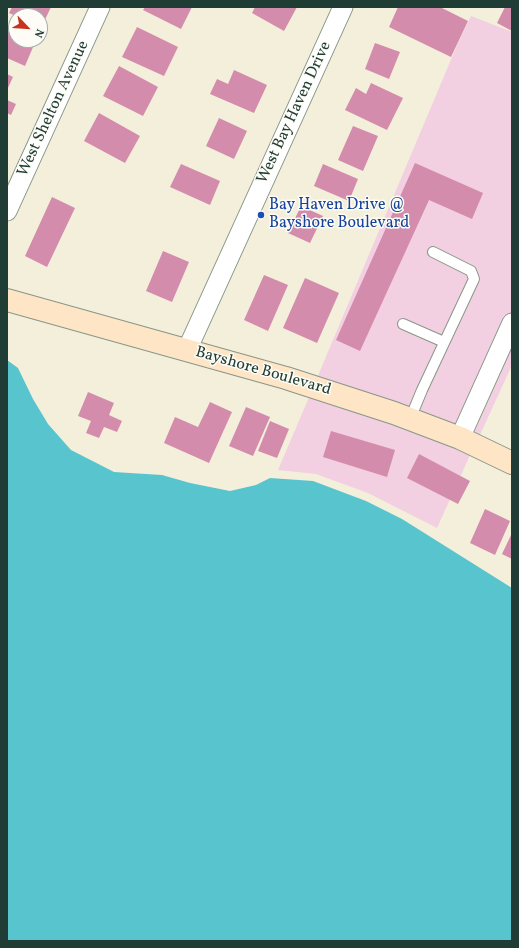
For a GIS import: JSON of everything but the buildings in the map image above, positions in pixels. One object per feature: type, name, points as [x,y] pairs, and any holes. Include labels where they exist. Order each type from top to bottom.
[{"type":"street","name":"West Shelton Avenue","points":[[7,211],[100,7]]},
{"type":"street","name":"West Bay Haven Drive","points":[[187,350],[343,7]]},
{"type":"street","name":"Bayshore Boulevard","points":[[7,300],[286,378],[410,419],[460,438],[512,462]]},
{"type":"street","points":[[460,438],[512,324]]},
{"type":"lane","points":[[410,419],[474,279],[471,271],[433,252]]},
{"type":"lane","points":[[403,324],[444,342]]},
{"type":"shaded area","points":[[471,16],[512,32],[512,365],[479,437],[473,435],[505,364],[487,356],[455,427],[317,378],[458,43]]},
{"type":"shaded area","points":[[310,395],[391,421],[471,453],[437,528],[368,493],[316,474],[278,470]]},
{"type":"water","points":[[7,360],[18,368],[33,399],[48,424],[71,450],[114,472],[162,475],[190,483],[230,491],[256,485],[270,478],[313,481],[366,501],[402,519],[512,588],[512,941],[7,941]]},
{"type":"place","name":"Bay Haven Drive @ Bayshore Boulevard","points":[[261,215]]}]
